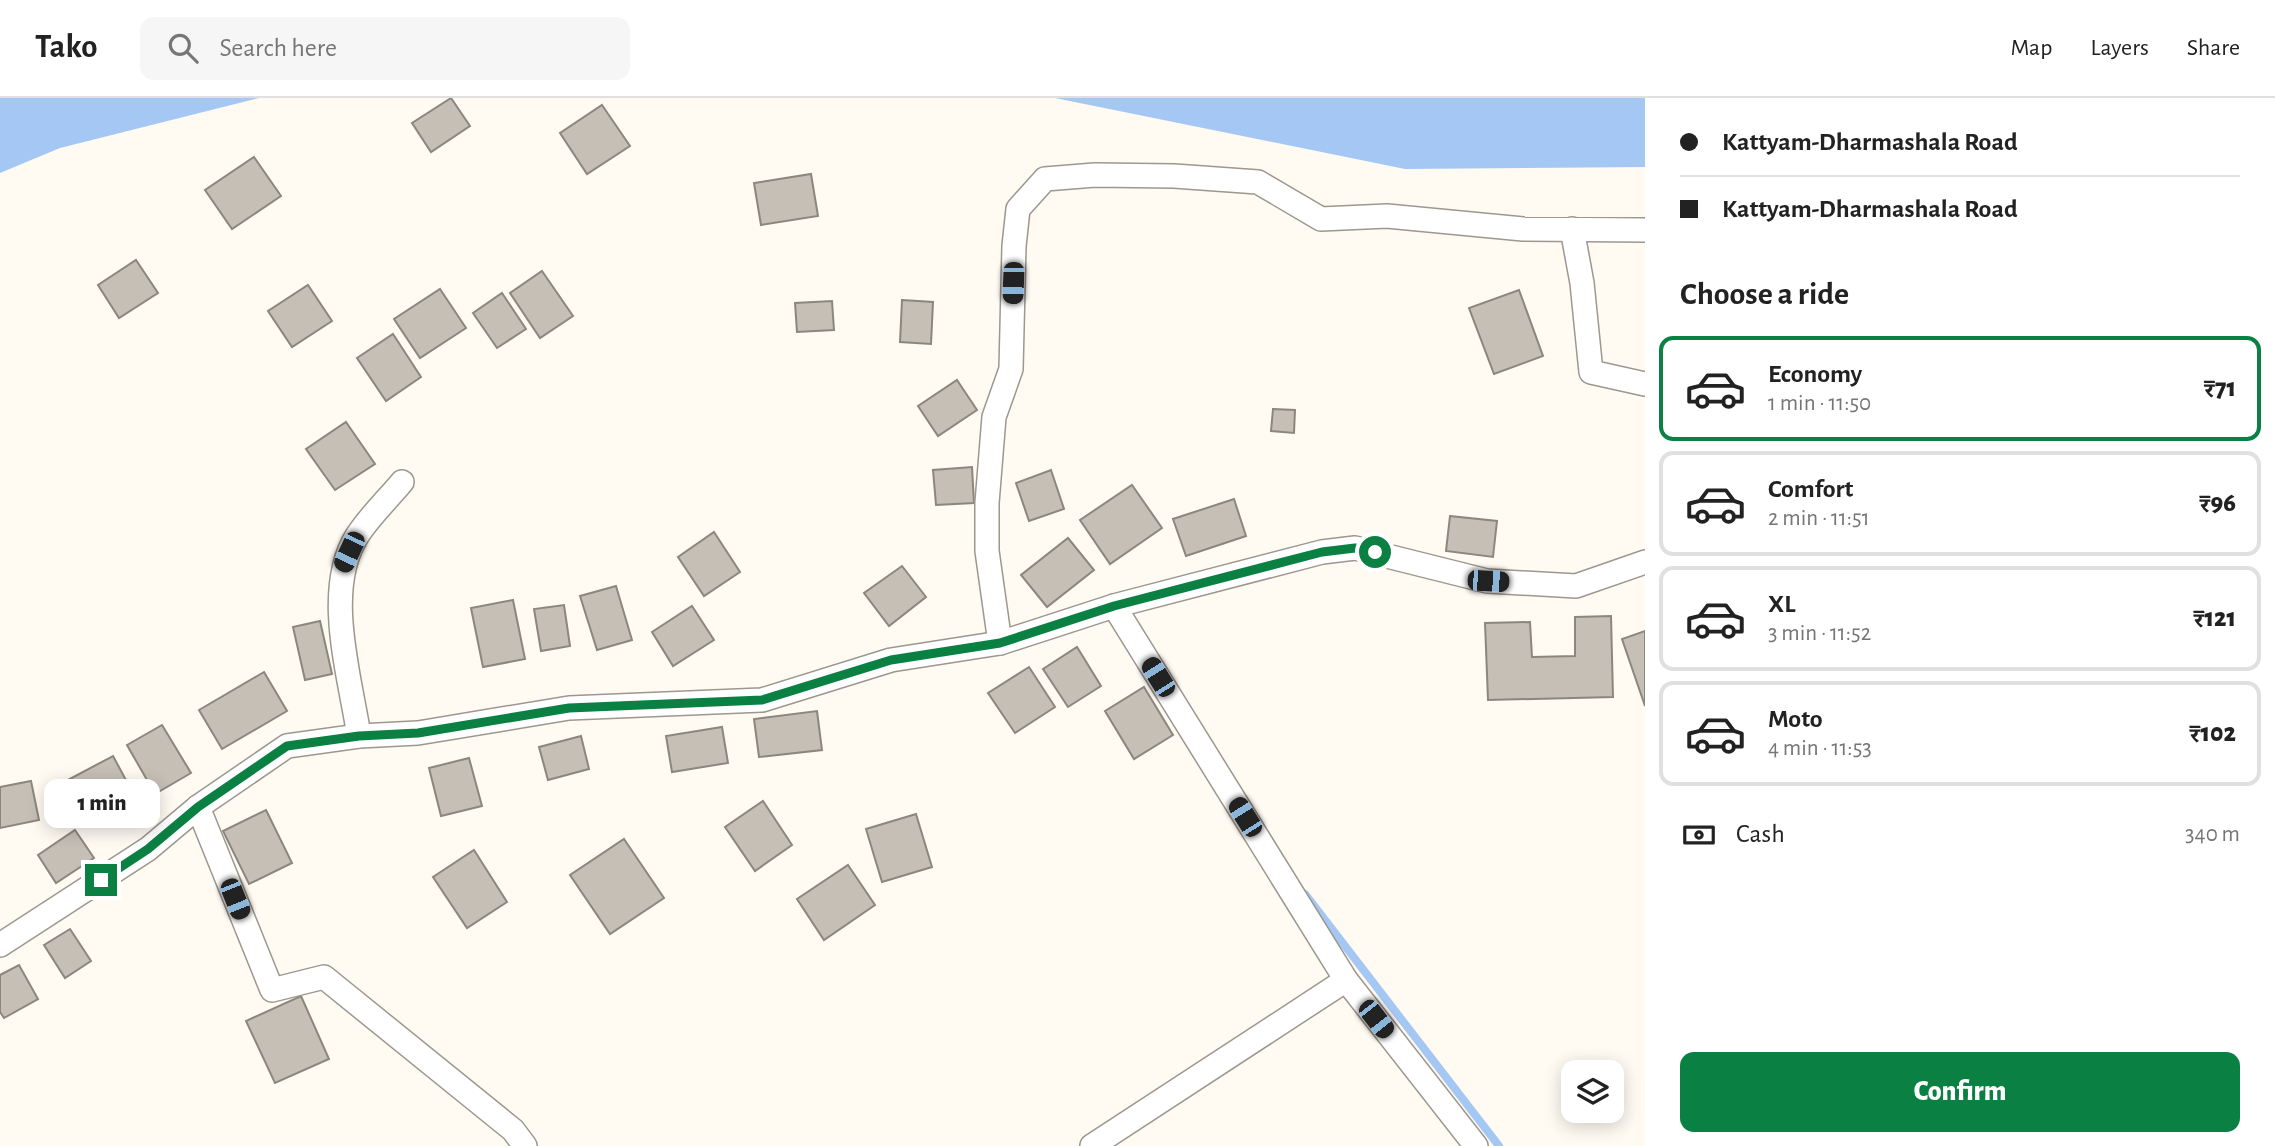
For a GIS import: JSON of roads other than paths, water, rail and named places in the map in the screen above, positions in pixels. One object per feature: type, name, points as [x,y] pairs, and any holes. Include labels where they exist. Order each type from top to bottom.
[{"type":"street","points":[[1000,643],[987,551],[987,503],[995,417],[1011,369],[1014,246],[1018,209],[1045,180],[1095,175],[1258,182],[1321,219],[1387,216],[1523,229],[1645,230]]},
{"type":"street","points":[[1572,229],[1582,283],[1591,372],[1645,384]]},
{"type":"street","points":[[359,736],[338,596],[342,568],[357,536],[402,482]]},
{"type":"street","points":[[0,945],[148,849],[198,807],[287,746],[359,736],[418,733],[569,708],[762,700],[891,660],[1000,643],[1114,606],[1322,552],[1355,548],[1488,581],[1576,586],[1645,562]]},
{"type":"street","points":[[1114,606],[1346,980],[1476,1146]]},
{"type":"street","points":[[198,807],[272,990],[324,977],[513,1130],[525,1146]]},
{"type":"street","points":[[1092,1146],[1346,980]]},
{"type":"water","points":[[0,98],[259,98],[60,148],[0,173]]},
{"type":"water","points":[[1055,98],[1645,98],[1645,167],[1405,169]]},
{"type":"waterway","points":[[1305,894],[1499,1146]]}]
